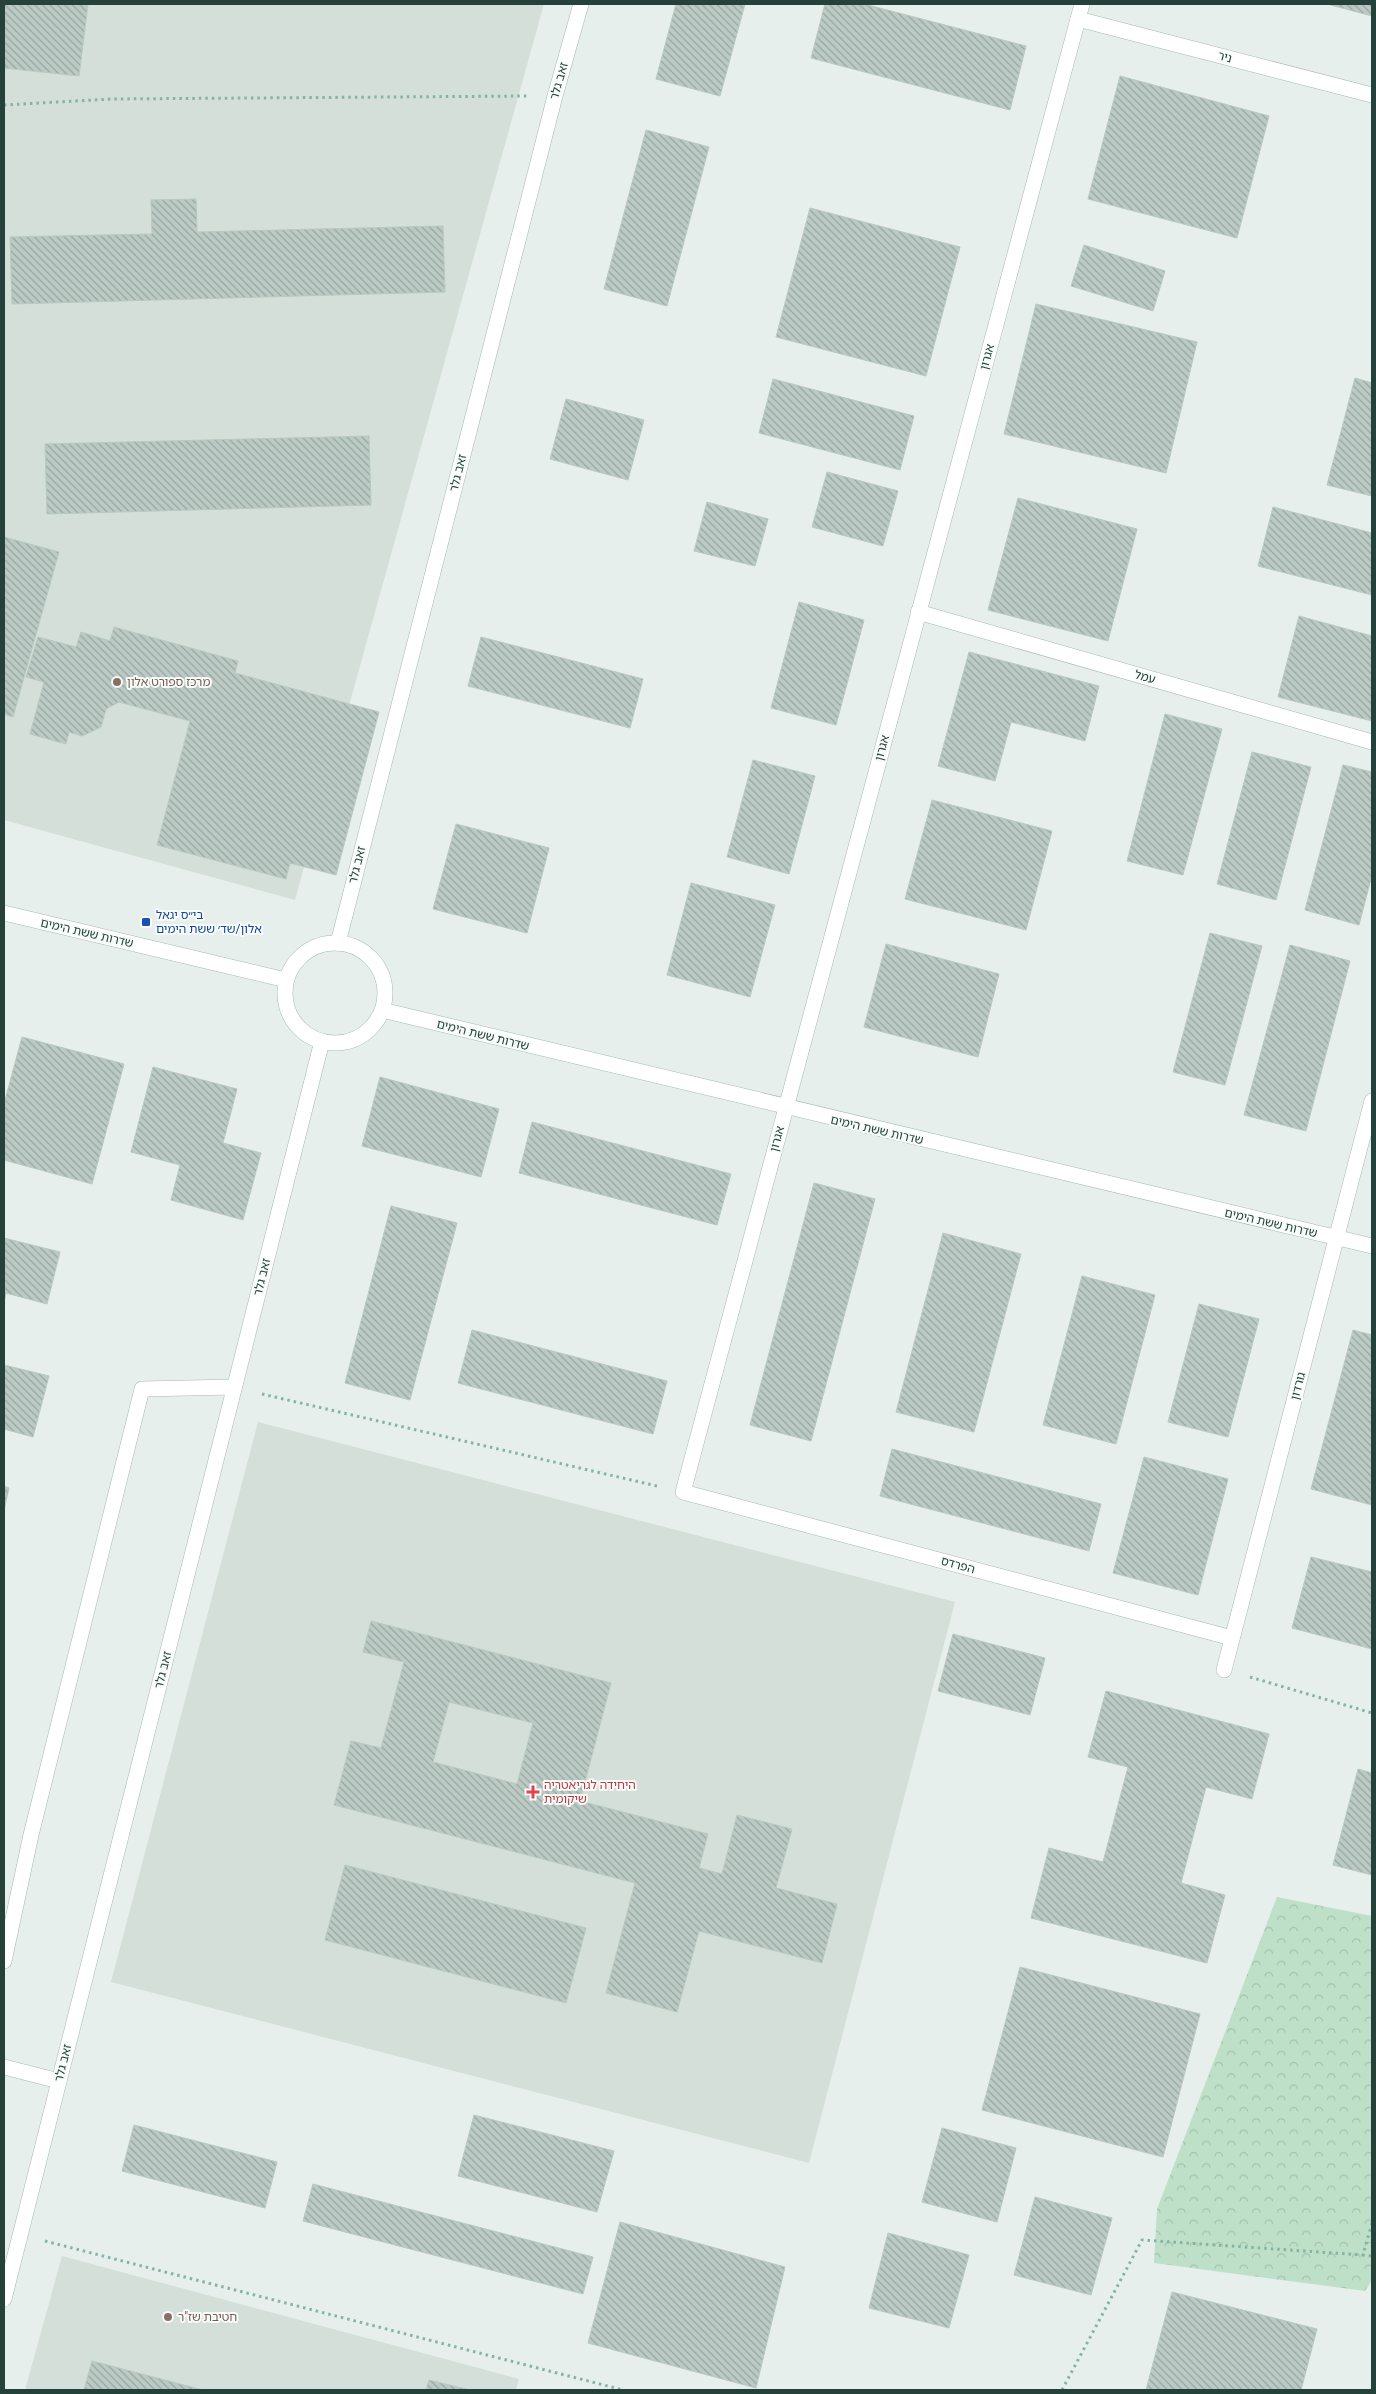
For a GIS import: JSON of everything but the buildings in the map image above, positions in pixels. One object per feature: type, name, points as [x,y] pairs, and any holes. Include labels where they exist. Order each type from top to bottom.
[{"type":"street","name":"זאב גלר","points":[[338,943],[555,96],[581,4]]},
{"type":"street","name":"אגרון","points":[[683,1492],[1082,4]]},
{"type":"street","name":"ניר","points":[[1078,19],[1372,95]]},
{"type":"street","name":"עמל","points":[[918,612],[1372,742]]},
{"type":"street","name":"שדרות ששת הימים","points":[[4,913],[286,980]]},
{"type":"street","points":[[338,943],[353,946],[366,954],[377,966],[384,980],[385,995],[382,1010],[372,1026],[358,1037],[340,1042],[322,1041],[304,1032],[292,1018],[285,999],[286,980],[292,967],[306,953],[324,944],[338,943]]},
{"type":"street","name":"שדרות ששת הימים","points":[[382,1010],[785,1108],[1372,1246]]},
{"type":"street","name":"זאב גלר","points":[[4,2299],[322,1041]]},
{"type":"street","name":"גורדון","points":[[1224,1670],[1372,1102]]},
{"type":"street","points":[[4,1961],[31,1835],[142,1388],[234,1387]]},
{"type":"street","name":"הפרדס","points":[[683,1492],[1232,1638]]},
{"type":"street","points":[[4,2068],[59,2081]]},
{"type":"path","points":[[4,104],[111,99],[555,96]]},
{"type":"path","points":[[234,1387],[683,1492]]},
{"type":"path","points":[[1224,1670],[1372,1713]]},
{"type":"path","points":[[1363,2255],[1372,2223]]},
{"type":"path","points":[[20,2235],[623,2390]]},
{"type":"path","points":[[1062,2390],[1142,2240],[1372,2256]]},
{"type":"shaded area","points":[[4,4],[544,4],[295,900],[4,820]]},
{"type":"shaded area","name":"היחידה לגריאטריה שיקומית","points":[[258,1422],[955,1602],[809,2163],[111,1982]]},
{"type":"shaded area","name":"חטיבת שז\"ר","points":[[62,2256],[519,2379],[516,2390],[25,2390]]},
{"type":"green space","points":[[1277,1897],[1372,1916],[1372,2280],[1365,2291],[1154,2263],[1157,2209]]},
{"type":"place","name":"מרכז ספורט אלון","points":[[117,682]]},
{"type":"place","name":"בי״ס יגאל אלון/שד׳ ששת הימים","points":[[146,922]]},
{"type":"place","name":"היחידה לגריאטריה שיקומית","points":[[533,1792]]},
{"type":"place","name":"חטיבת שז\"ר","points":[[168,2317]]}]
